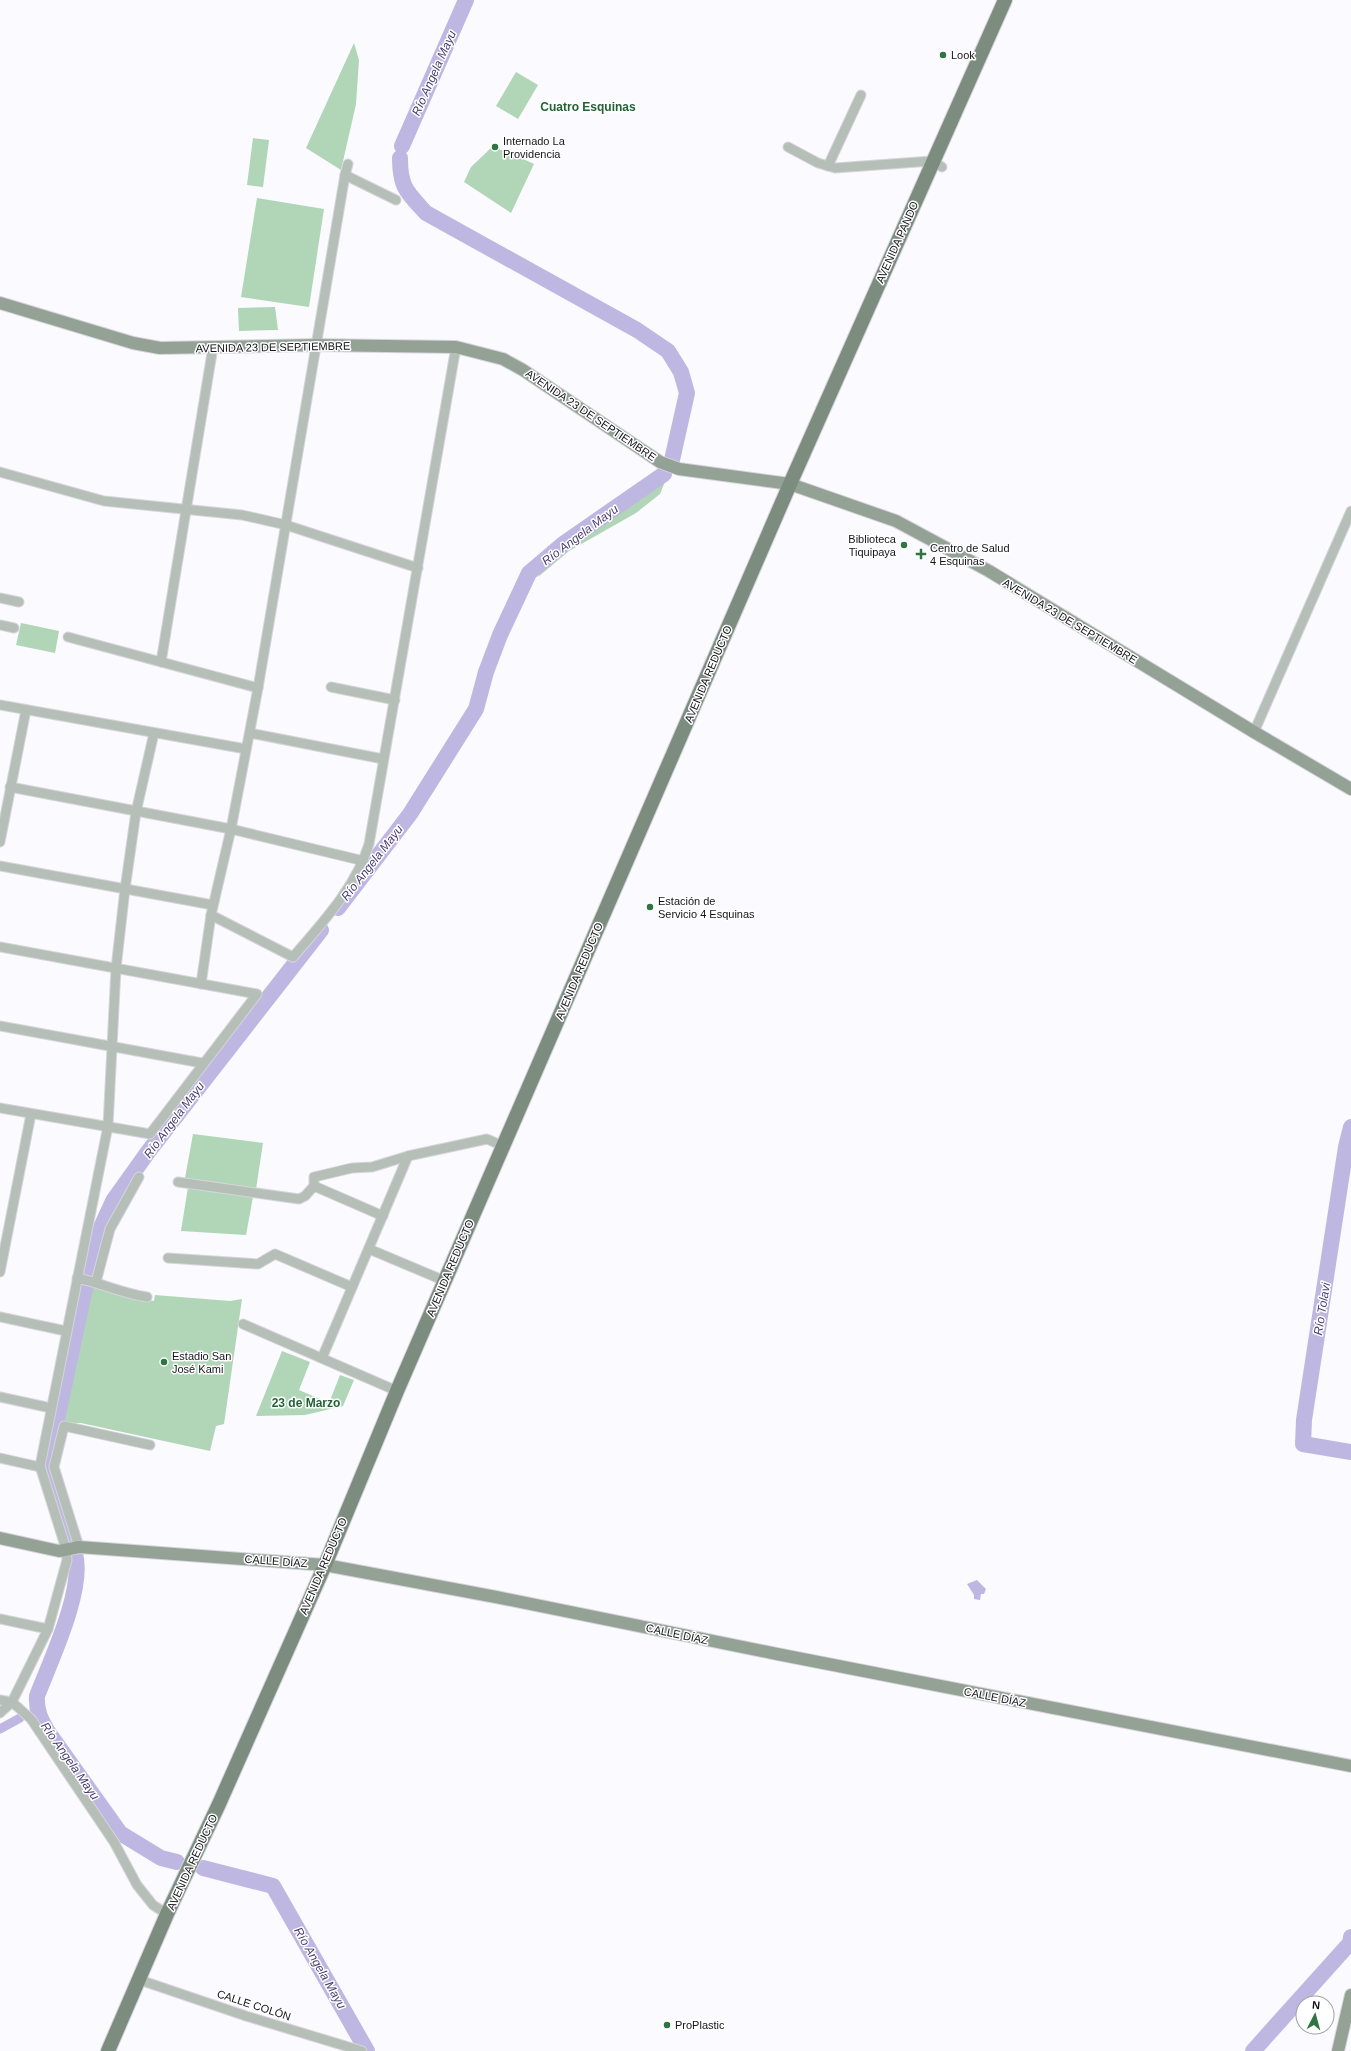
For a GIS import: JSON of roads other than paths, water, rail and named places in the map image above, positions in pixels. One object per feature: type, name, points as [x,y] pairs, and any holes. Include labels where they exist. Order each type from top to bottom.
[{"type":"main road","name":"AVENIDA PANDO","points":[[790,484],[937,164],[1005,0]]},
{"type":"main road","name":"AVENIDA 23 DE SEPTIEMBRE","points":[[0,303],[133,343],[160,348],[316,345],[456,347],[503,359],[523,370],[660,462],[679,469],[790,484],[896,521],[970,561],[1351,789]]},
{"type":"main road","name":"AVENIDA REDUCTO","points":[[108,2051],[140,1980],[167,1914],[219,1804],[324,1565],[397,1391],[790,484]]},
{"type":"main road","name":"CALLE DÍAZ","points":[[0,1538],[60,1551],[79,1547],[324,1565],[496,1597],[777,1654],[1351,1766]]},
{"type":"main road","points":[[1338,2051],[1351,1995]]},
{"type":"street","points":[[828,166],[861,95]]},
{"type":"street","points":[[788,146],[818,163],[835,168],[937,164]]},
{"type":"street","points":[[201,984],[212,910],[250,733],[348,164]]},
{"type":"street","points":[[345,175],[396,200]]},
{"type":"street","points":[[161,662],[213,347]]},
{"type":"street","points":[[0,866],[125,889],[212,910],[293,957],[332,911],[364,861],[369,844],[456,347]]},
{"type":"street","points":[[0,472],[104,501],[242,515],[286,525],[418,568]]},
{"type":"street","points":[[1254,732],[1351,511]]},
{"type":"street","points":[[0,598],[19,602]]},
{"type":"street","points":[[0,625],[14,628]]},
{"type":"street","points":[[68,637],[258,688]]},
{"type":"street","points":[[331,687],[395,700]]},
{"type":"street","points":[[0,705],[246,749]]},
{"type":"street","points":[[0,842],[26,710]]},
{"type":"street","points":[[0,1713],[12,1702],[48,1629],[67,1560],[66,1549],[40,1467],[108,1126],[116,968],[125,889],[136,812],[154,733]]},
{"type":"street","points":[[250,733],[383,759]]},
{"type":"street","points":[[10,787],[230,829],[364,861]]},
{"type":"street","points":[[0,947],[257,994],[202,1063],[150,1134],[0,1108]]},
{"type":"street","points":[[0,1026],[202,1063]]},
{"type":"street","points":[[0,1272],[31,1114]]},
{"type":"street","points":[[178,1182],[299,1199],[305,1196],[314,1186],[314,1177],[352,1168],[372,1167],[408,1156],[487,1139],[503,1146]]},
{"type":"street","points":[[322,1358],[408,1156]]},
{"type":"street","points":[[96,1282],[110,1229],[139,1177]]},
{"type":"street","points":[[314,1186],[383,1216]]},
{"type":"street","points":[[369,1249],[445,1281]]},
{"type":"street","points":[[168,1258],[258,1264],[275,1254],[352,1287]]},
{"type":"street","points":[[77,1278],[96,1282],[125,1294],[146,1297]]},
{"type":"street","points":[[0,1317],[66,1331]]},
{"type":"street","points":[[243,1324],[397,1391]]},
{"type":"street","points":[[0,1397],[51,1408]]},
{"type":"street","points":[[79,1547],[54,1467],[64,1426],[150,1445]]},
{"type":"street","points":[[0,1458],[40,1467]]},
{"type":"street","points":[[0,1619],[48,1629]]},
{"type":"street","points":[[0,1700],[12,1702],[31,1719],[114,1842],[137,1885],[153,1905],[167,1914]]},
{"type":"street","name":"CALLE COLÓN","points":[[140,1980],[246,2016],[360,2051]]},
{"type":"waterway","name":"Río Angela Mayu","points":[[402,146],[466,0]]},
{"type":"waterway","name":"Río Angela Mayu","points":[[400,158],[403,183],[409,194],[426,213],[637,330],[668,351],[681,372],[687,393],[672,460]]},
{"type":"waterway","name":"Río Angela Mayu","points":[[338,908],[410,814],[476,709],[486,672],[500,635],[529,573],[563,544],[664,474]]},
{"type":"waterway","name":"Río Angela Mayu","points":[[90,1271],[97,1236],[113,1201],[148,1152],[321,930]]},
{"type":"waterway","name":"Río Tolavi","points":[[1351,1127],[1346,1147],[1304,1420],[1303,1444],[1351,1452]]},
{"type":"waterway","name":"Río Angela Mayu","points":[[71,1540],[47,1466],[85,1288]]},
{"type":"waterway","name":"Río Angela Mayu","points":[[75,1554],[77,1569],[71,1605],[65,1625],[37,1696],[37,1706],[48,1732],[120,1833],[161,1858],[177,1862]]},
{"type":"waterway","points":[[0,1729],[20,1718]]},
{"type":"waterway","name":"Río Angela Mayu","points":[[203,1868],[273,1886],[367,2051]]},
{"type":"waterway","name":"Río Tolavi","points":[[1253,2051],[1350,1943],[1351,1937]]},
{"type":"place","name":"Look","points":[[943,55]]},
{"type":"place","name":"Internado La Providencia","points":[[495,147]]},
{"type":"place","name":"Biblioteca Tiquipaya","points":[[904,545]]},
{"type":"place","name":"Centro de Salud 4 Esquinas","points":[[921,554]]},
{"type":"place","name":"Estación de Servicio 4 Esquinas","points":[[650,907]]},
{"type":"place","name":"Estadio San José Kami","points":[[164,1362]]},
{"type":"place","name":"ProPlastic","points":[[667,2025]]},
{"type":"district","name":"Cuatro Esquinas","points":[[588,107]]},
{"type":"district","name":"23 de Marzo","points":[[306,1403]]}]
